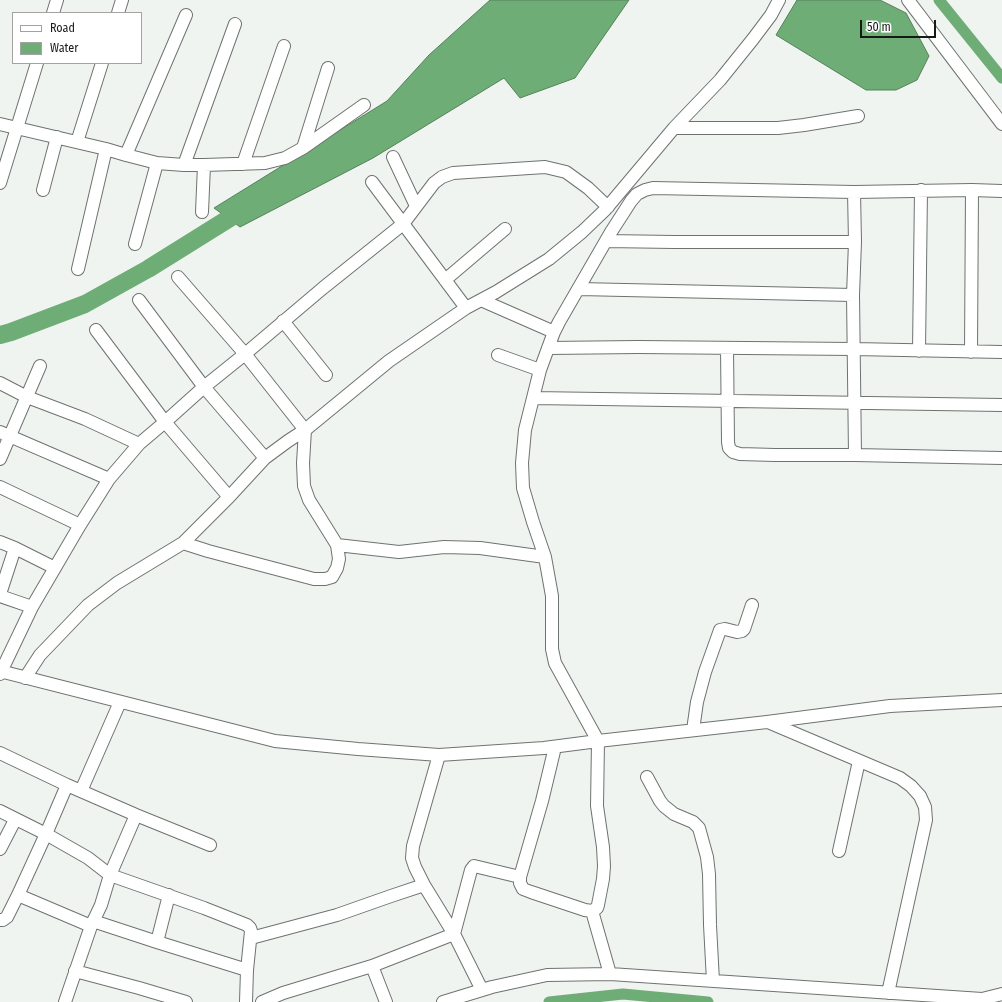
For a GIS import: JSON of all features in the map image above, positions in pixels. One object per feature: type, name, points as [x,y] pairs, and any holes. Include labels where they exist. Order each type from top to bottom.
[{"type":"street","points":[[53,12],[57,0]]},
{"type":"street","points":[[118,12],[122,0]]},
{"type":"street","points":[[25,678],[40,655],[88,605],[117,583],[183,543],[265,458],[305,430],[389,361],[466,308],[549,259],[582,232],[606,209],[674,128],[720,80],[753,40],[771,15],[779,0]]},
{"type":"street","points":[[908,0],[1002,124]]},
{"type":"street","points":[[126,155],[186,15]]},
{"type":"street","points":[[184,165],[235,24]]},
{"type":"street","points":[[244,164],[284,46]]},
{"type":"street","points":[[0,183],[37,64]]},
{"type":"street","points":[[77,142],[102,64]]},
{"type":"street","points":[[303,148],[328,68]]},
{"type":"street","points":[[0,124],[106,149],[157,163],[184,165],[265,163],[285,158],[303,148],[364,104]]},
{"type":"street","points":[[674,128],[778,128],[858,116]]},
{"type":"street","points":[[43,190],[57,137]]},
{"type":"street","points":[[78,269],[106,149]]},
{"type":"street","points":[[393,157],[416,206]]},
{"type":"street","points":[[135,244],[157,163]]},
{"type":"street","points":[[202,212],[204,165]]},
{"type":"street","points":[[619,219],[606,209],[588,188],[566,172],[545,167],[452,173],[442,176],[434,183],[403,224],[283,321],[139,444],[108,479],[80,525],[32,607],[1,672],[275,741],[439,755],[555,747],[890,706],[1002,700]]},
{"type":"street","points":[[372,182],[466,308]]},
{"type":"street","points":[[555,747],[542,801],[520,877],[520,883],[523,889],[592,911],[598,905],[604,866],[604,847],[597,806],[598,741],[555,663],[552,649],[552,596],[545,557],[523,488],[522,463],[525,430],[540,370],[554,332],[606,240],[631,201],[637,194],[653,188],[854,192],[921,190],[1002,191]]},
{"type":"street","points":[[919,351],[921,190]]},
{"type":"street","points":[[971,352],[972,190]]},
{"type":"street","points":[[854,192],[855,242],[853,295],[855,455]]},
{"type":"street","points":[[445,280],[505,229]]},
{"type":"street","points":[[606,240],[674,242],[855,242]]},
{"type":"street","points":[[178,276],[245,354],[305,430],[303,463],[304,486],[309,500],[337,545],[339,559],[337,568],[332,577],[325,579],[314,579],[183,543]]},
{"type":"street","points":[[578,289],[853,295]]},
{"type":"street","points":[[139,300],[204,387],[265,458]]},
{"type":"street","points":[[481,300],[554,332]]},
{"type":"street","points":[[283,321],[326,375]]},
{"type":"street","points":[[96,330],[165,422],[229,497]]},
{"type":"street","points":[[548,348],[854,349],[1002,352]]},
{"type":"street","points":[[727,348],[728,442],[729,448],[733,452],[754,455],[855,455],[1002,458]]},
{"type":"street","points":[[498,355],[540,370]]},
{"type":"street","points":[[0,459],[5,434],[27,397],[40,366]]},
{"type":"street","points":[[0,384],[27,397],[85,419],[139,444]]},
{"type":"street","points":[[533,398],[1002,405]]},
{"type":"street","points":[[5,434],[108,479]]},
{"type":"street","points":[[0,487],[80,525]]},
{"type":"street","points":[[0,542],[55,568]]},
{"type":"street","points":[[337,545],[399,552],[444,547],[480,548],[545,557]]},
{"type":"street","points":[[15,548],[0,595],[32,607]]},
{"type":"street","points":[[693,730],[697,702],[705,672],[720,630],[722,629],[737,632],[742,631],[752,605]]},
{"type":"street","points":[[81,791],[120,702]]},
{"type":"street","points":[[767,722],[900,778],[911,786],[920,796],[925,807],[926,820],[888,993]]},
{"type":"street","points":[[0,753],[67,785],[210,845]]},
{"type":"street","points":[[439,755],[413,846],[412,858],[424,885],[454,934],[482,990]]},
{"type":"street","points":[[839,851],[859,761]]},
{"type":"street","points":[[647,777],[664,806],[674,814],[693,822],[699,828],[707,857],[709,874],[713,981]]},
{"type":"street","points":[[0,920],[7,917],[18,895],[67,785]]},
{"type":"street","points":[[0,811],[46,834],[88,858],[110,875],[169,895],[247,925],[251,931],[251,938],[247,970],[246,1002]]},
{"type":"street","points":[[65,1002],[92,923],[101,905],[110,875],[136,815]]},
{"type":"street","points":[[0,849],[16,820]]},
{"type":"street","points":[[454,934],[471,870],[474,866],[520,877]]},
{"type":"street","points":[[251,938],[337,915],[424,885]]},
{"type":"street","points":[[18,895],[92,923],[247,970]]},
{"type":"street","points":[[157,942],[169,895]]},
{"type":"street","points":[[592,911],[610,974]]},
{"type":"street","points":[[262,1002],[285,997],[372,966],[454,934]]},
{"type":"street","points":[[372,966],[386,1002]]},
{"type":"street","points":[[75,971],[186,1002]]},
{"type":"street","points":[[443,1002],[492,987],[547,975],[610,974],[982,999],[1002,994]]},
{"type":"water","points":[[490,0],[629,0],[575,78],[520,98],[504,78],[373,158],[240,227],[214,208],[387,101],[429,55]]},
{"type":"water","points":[[797,0],[880,0],[906,13],[929,56],[917,80],[896,90],[866,90],[776,35]]},
{"type":"waterway","points":[[939,0],[1002,78]]},
{"type":"waterway","points":[[0,335],[85,304],[148,269],[249,206]]},
{"type":"waterway","points":[[549,1002],[623,994],[708,1002]]}]
